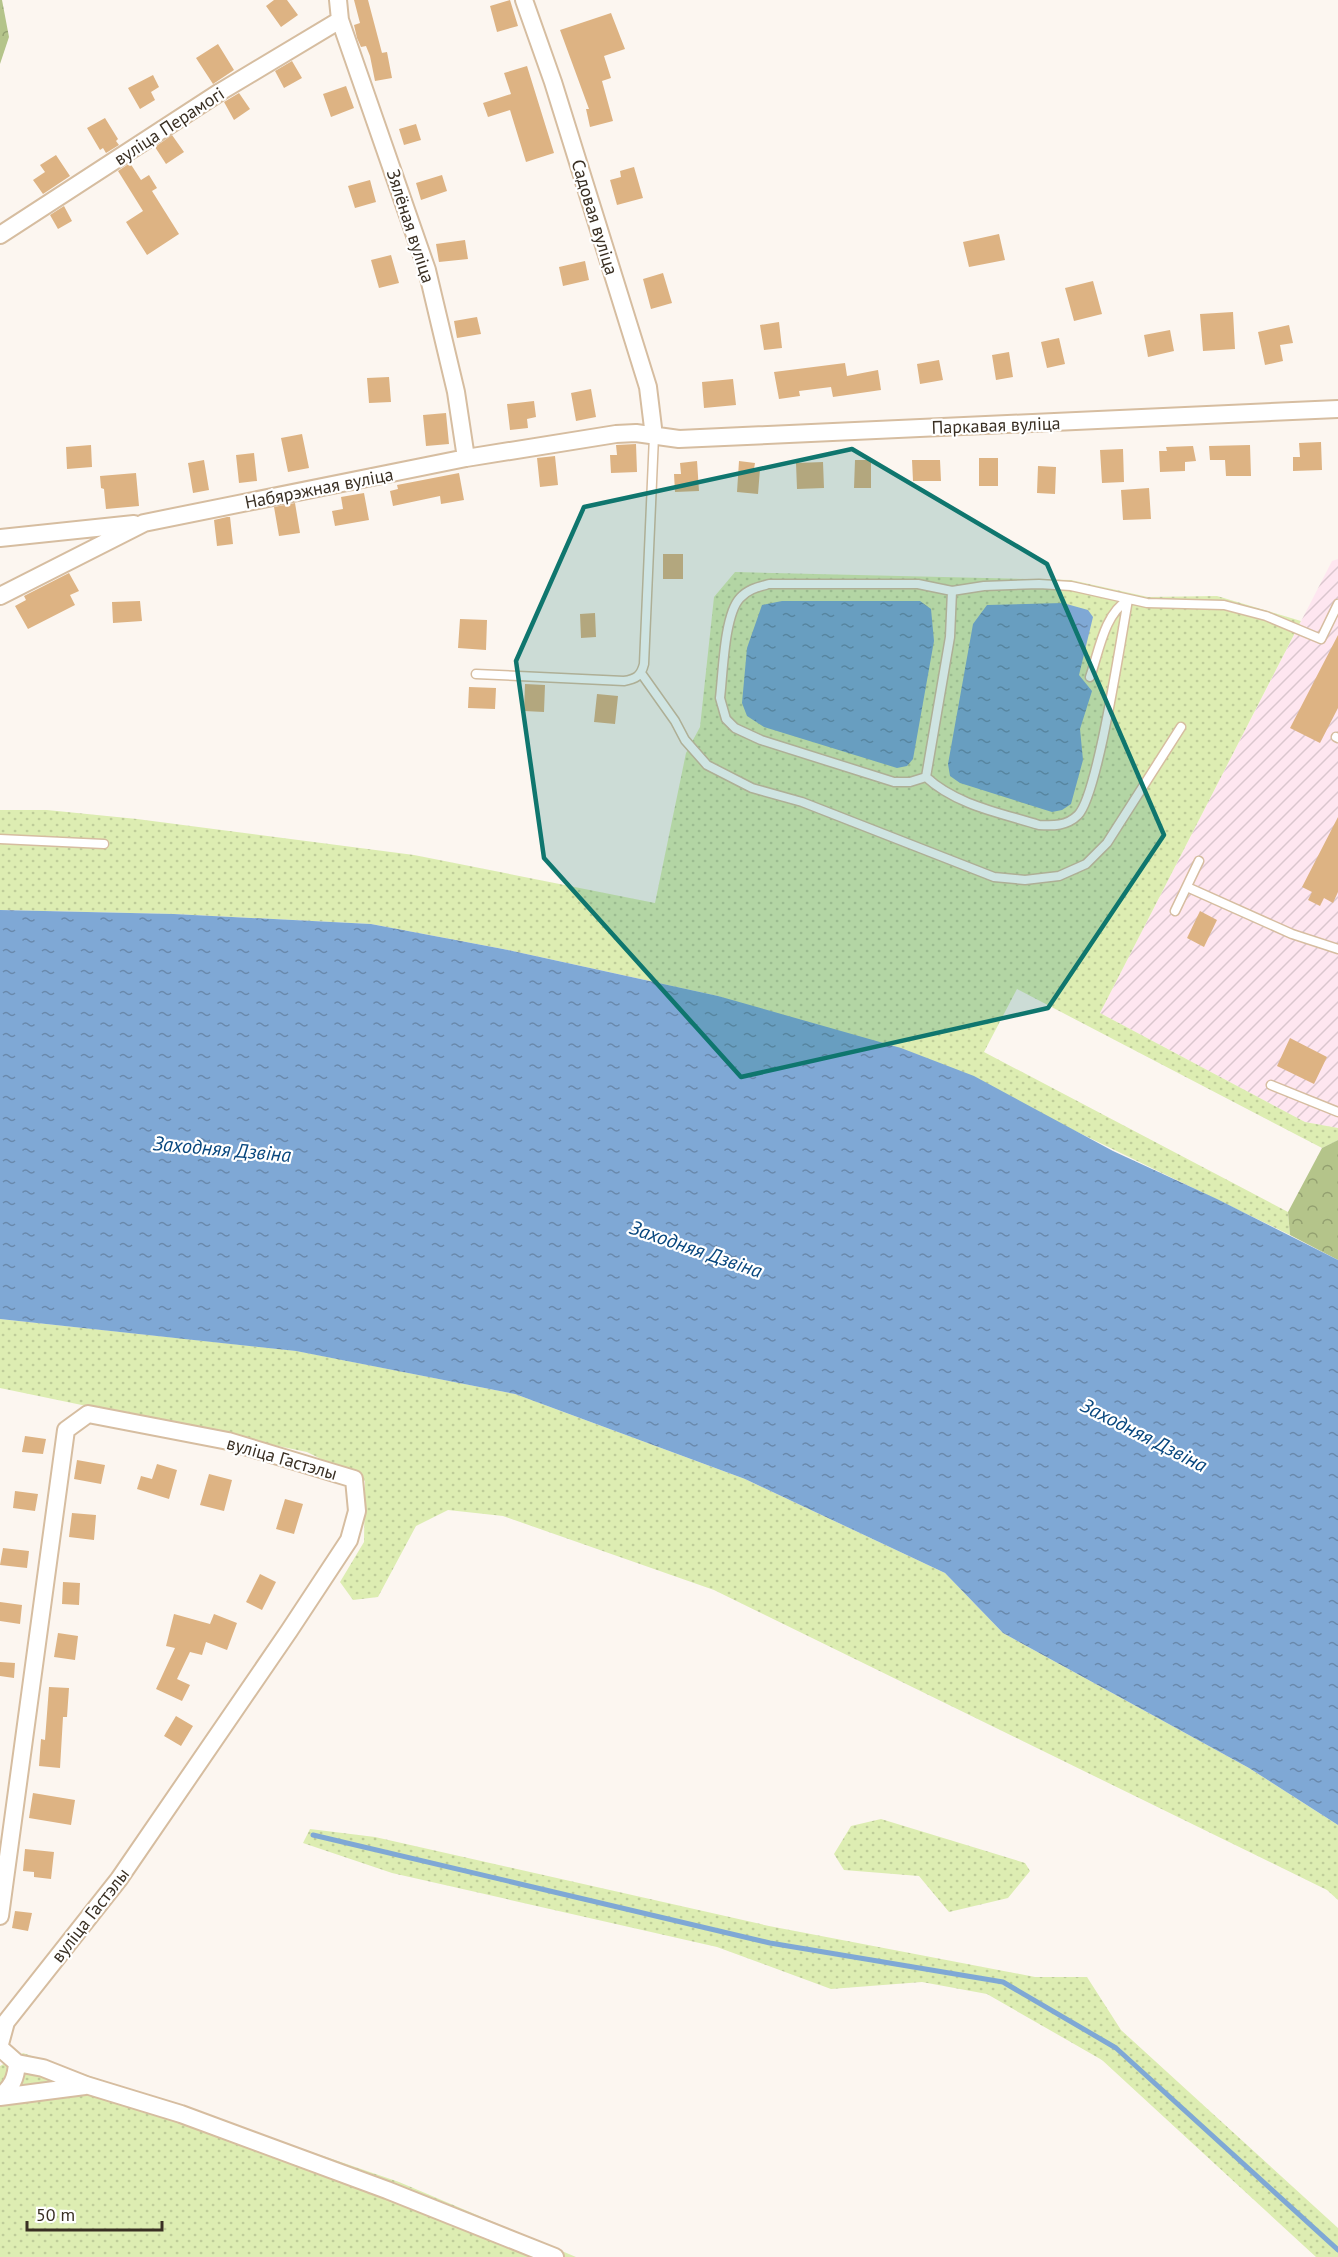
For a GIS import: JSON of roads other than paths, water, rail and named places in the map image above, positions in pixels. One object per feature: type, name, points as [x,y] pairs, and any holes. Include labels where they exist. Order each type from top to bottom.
[{"type":"street","name":"Зялёная вуліца","points":[[338,0],[340,20],[427,270],[456,393],[466,458]]},
{"type":"street","name":"Садовая вуліца","points":[[524,0],[556,93],[648,387],[654,436]]},
{"type":"street","name":"вуліца Перамогі","points":[[0,235],[220,92],[340,20]]},
{"type":"street","name":"Паркавая вуліца","points":[[654,436],[679,439],[1338,409]]},
{"type":"street","name":"Набярэжная вуліца","points":[[0,596],[144,523],[466,458],[616,434],[636,433],[654,436]]},
{"type":"street","points":[[0,538],[144,523]]},
{"type":"street","name":"вуліца Гастэлы","points":[[0,1916],[66,1430],[88,1414],[228,1441],[354,1479],[357,1511],[349,1540],[119,1879],[6,2022],[0,2046]]},
{"type":"street","points":[[0,2046],[18,2063],[43,2068],[86,2085],[192,2118],[387,2190],[555,2257]]},
{"type":"street","points":[[0,2097],[10,2088],[16,2077],[18,2063]]},
{"type":"street","points":[[0,2097],[86,2085]]},
{"type":"lane","points":[[476,674],[624,681],[634,679],[641,673],[644,664],[654,436]]},
{"type":"lane","points":[[926,777],[910,782],[894,782],[761,740],[735,728],[726,719],[720,698],[729,622],[732,608],[741,596],[754,588],[769,584],[918,584],[952,591],[984,586],[1039,584],[1071,586],[1147,603],[1224,605],[1266,616],[1321,639],[1338,604]]},
{"type":"lane","points":[[926,777],[950,637],[952,591]]},
{"type":"lane","points":[[1090,678],[1111,617],[1117,606],[1128,600]]},
{"type":"lane","points":[[926,777],[937,788],[959,799],[1039,825],[1053,826],[1068,822],[1079,814],[1086,802],[1098,756],[1128,600]]},
{"type":"lane","points":[[641,673],[675,721],[685,740],[707,765],[752,788],[802,802],[994,877],[1025,880],[1059,876],[1086,864],[1107,843],[1181,728]]},
{"type":"lane","points":[[0,839],[104,844]]},
{"type":"lane","points":[[1176,911],[1199,861]]},
{"type":"lane","points":[[1187,887],[1292,934],[1338,949]]},
{"type":"lane","points":[[1271,1085],[1338,1112]]},
{"type":"water","points":[[782,601],[920,601],[931,609],[934,641],[913,759],[907,766],[897,768],[764,727],[747,716],[742,703],[747,648],[762,605]]},
{"type":"water","points":[[1063,603],[1088,610],[1093,617],[1079,675],[1092,691],[1080,729],[1083,760],[1071,804],[1062,810],[1052,812],[960,783],[950,776],[948,764],[973,624],[987,605]]},
{"type":"water","name":"Заходняя Дзвіна","points":[[0,910],[174,914],[371,924],[503,949],[718,996],[901,1048],[974,1076],[1113,1151],[1217,1199],[1338,1260],[1338,1825],[1249,1768],[1003,1633],[945,1573],[745,1479],[515,1394],[296,1351],[0,1319]]},
{"type":"waterway","points":[[313,1835],[770,1943],[1003,1982],[1116,2048],[1338,2250]]}]
